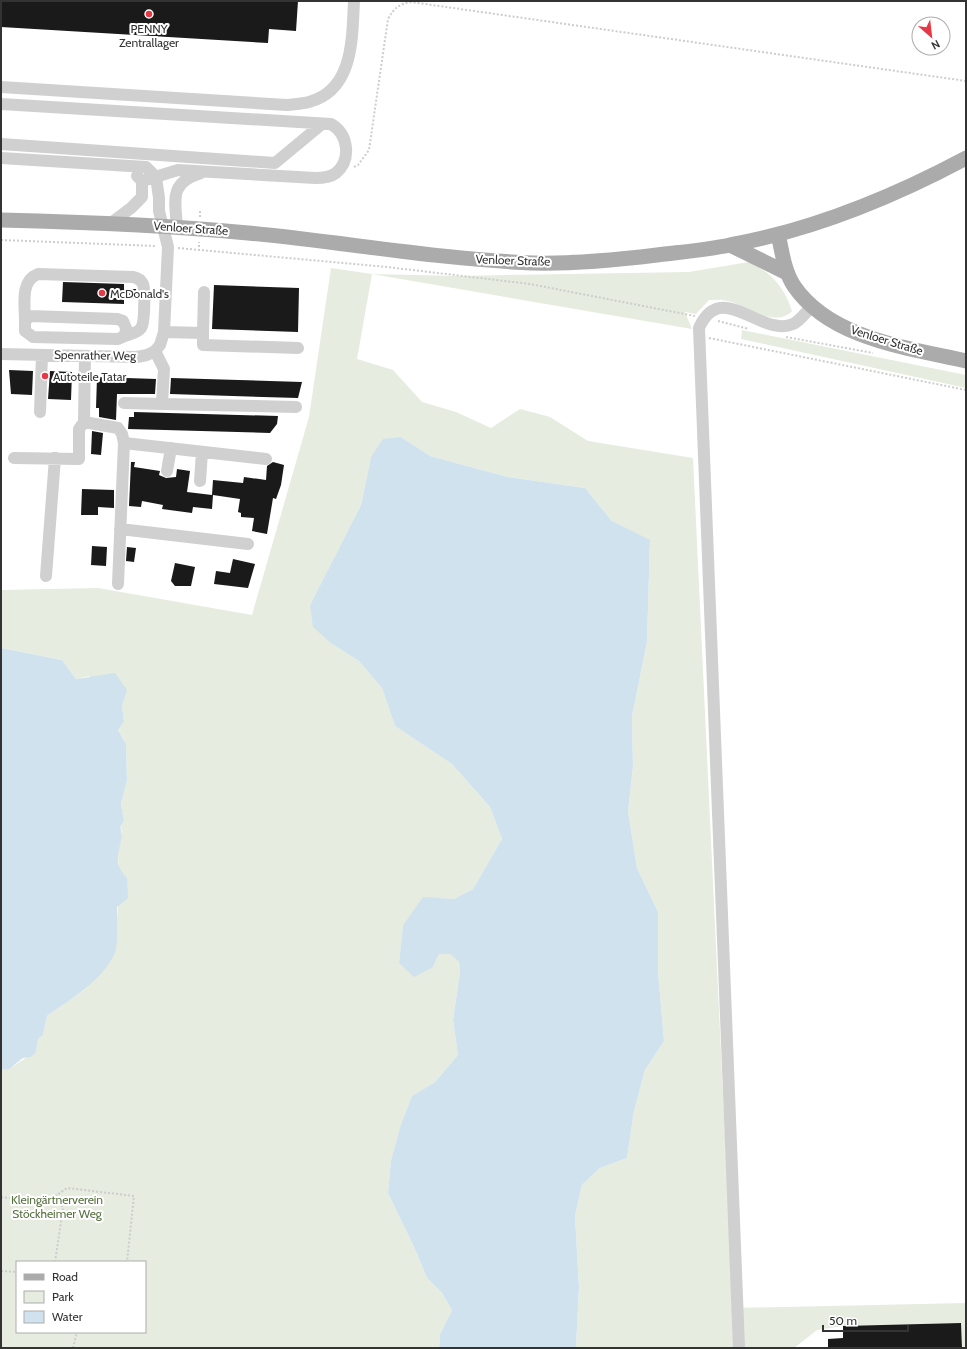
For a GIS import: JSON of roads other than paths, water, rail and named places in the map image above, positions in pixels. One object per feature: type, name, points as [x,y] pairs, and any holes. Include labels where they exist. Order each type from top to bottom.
[{"type":"main road","points":[[778,234],[839,215],[933,175],[966,158]]},
{"type":"main road","name":"Venloer Straße","points":[[1,220],[111,223],[177,227],[250,233],[462,258],[536,263],[625,259],[730,246],[778,234],[787,273],[794,286],[811,307],[848,330],[865,336],[899,346],[966,361]]},
{"type":"main road","points":[[730,246],[787,273]]},
{"type":"street","points":[[1,87],[287,105],[309,102],[324,95],[336,84],[345,72],[349,59],[354,1]]},
{"type":"street","points":[[1,104],[331,124],[338,128],[344,136],[346,151],[344,162],[336,174],[315,178],[178,170],[142,181]]},
{"type":"street","points":[[1,144],[275,162],[322,124]]},
{"type":"street","points":[[1,158],[146,167],[178,186]]},
{"type":"street","points":[[111,223],[131,208],[142,197],[142,181],[128,166]]},
{"type":"street","points":[[177,227],[175,203],[178,186],[188,177],[204,172]]},
{"type":"street","points":[[161,175],[162,226],[168,247],[164,332],[160,345],[155,351],[164,369],[162,404]]},
{"type":"street","points":[[38,274],[133,277],[138,279],[144,287],[142,328],[137,332],[121,337],[33,337],[25,331],[25,286],[28,280],[38,274]]},
{"type":"street","points":[[204,292],[204,345],[298,348]]},
{"type":"street","points":[[739,1348],[698,328],[703,318],[712,310],[725,307],[781,327],[794,324],[811,307]]},
{"type":"street","points":[[25,321],[30,316],[117,318],[123,321],[126,328],[121,337],[118,357]]},
{"type":"street","points":[[164,332],[203,333]]},
{"type":"street","name":"Spenrather Weg","points":[[1,354],[138,357],[155,351]]},
{"type":"street","points":[[40,412],[42,355]]},
{"type":"street","points":[[14,458],[79,459],[79,429],[84,422],[85,356]]},
{"type":"street","points":[[124,403],[296,407]]},
{"type":"street","points":[[84,422],[118,428],[122,434],[124,443],[118,584]]},
{"type":"street","points":[[124,443],[266,459]]},
{"type":"street","points":[[168,471],[171,448]]},
{"type":"street","points":[[200,481],[202,452]]},
{"type":"street","points":[[46,576],[55,458]]},
{"type":"street","points":[[120,529],[248,544]]},
{"type":"water","points":[[401,437],[430,456],[508,477],[585,488],[612,521],[650,540],[647,642],[632,716],[633,767],[628,811],[637,868],[658,912],[658,971],[664,1041],[645,1070],[634,1111],[627,1158],[600,1168],[582,1185],[575,1216],[579,1287],[576,1348],[439,1348],[440,1334],[452,1310],[442,1293],[427,1278],[388,1193],[391,1160],[401,1124],[412,1096],[435,1082],[458,1055],[453,1020],[460,972],[459,962],[450,954],[439,954],[433,967],[414,977],[399,963],[403,925],[423,897],[454,899],[473,889],[502,839],[490,807],[452,764],[395,726],[382,688],[359,661],[332,644],[313,627],[310,605],[361,505],[371,457],[383,439]]},
{"type":"water","points":[[1,648],[62,660],[76,679],[115,673],[127,690],[122,705],[124,722],[118,730],[126,744],[127,780],[121,804],[124,821],[120,827],[121,839],[118,864],[121,871],[127,878],[128,898],[117,907],[116,949],[109,963],[85,989],[47,1016],[43,1035],[38,1039],[36,1052],[31,1057],[23,1058],[9,1069],[1,1070]]},
{"type":"place","name":"PENNY Zentrallager","points":[[149,14]]},
{"type":"place","name":"McDonald's","points":[[102,293]]},
{"type":"place","name":"Autoteile Tatar","points":[[45,376]]},
{"type":"park label","name":"Kleingärtnerverein Stöckheimer Weg","points":[[57,1206]]}]
